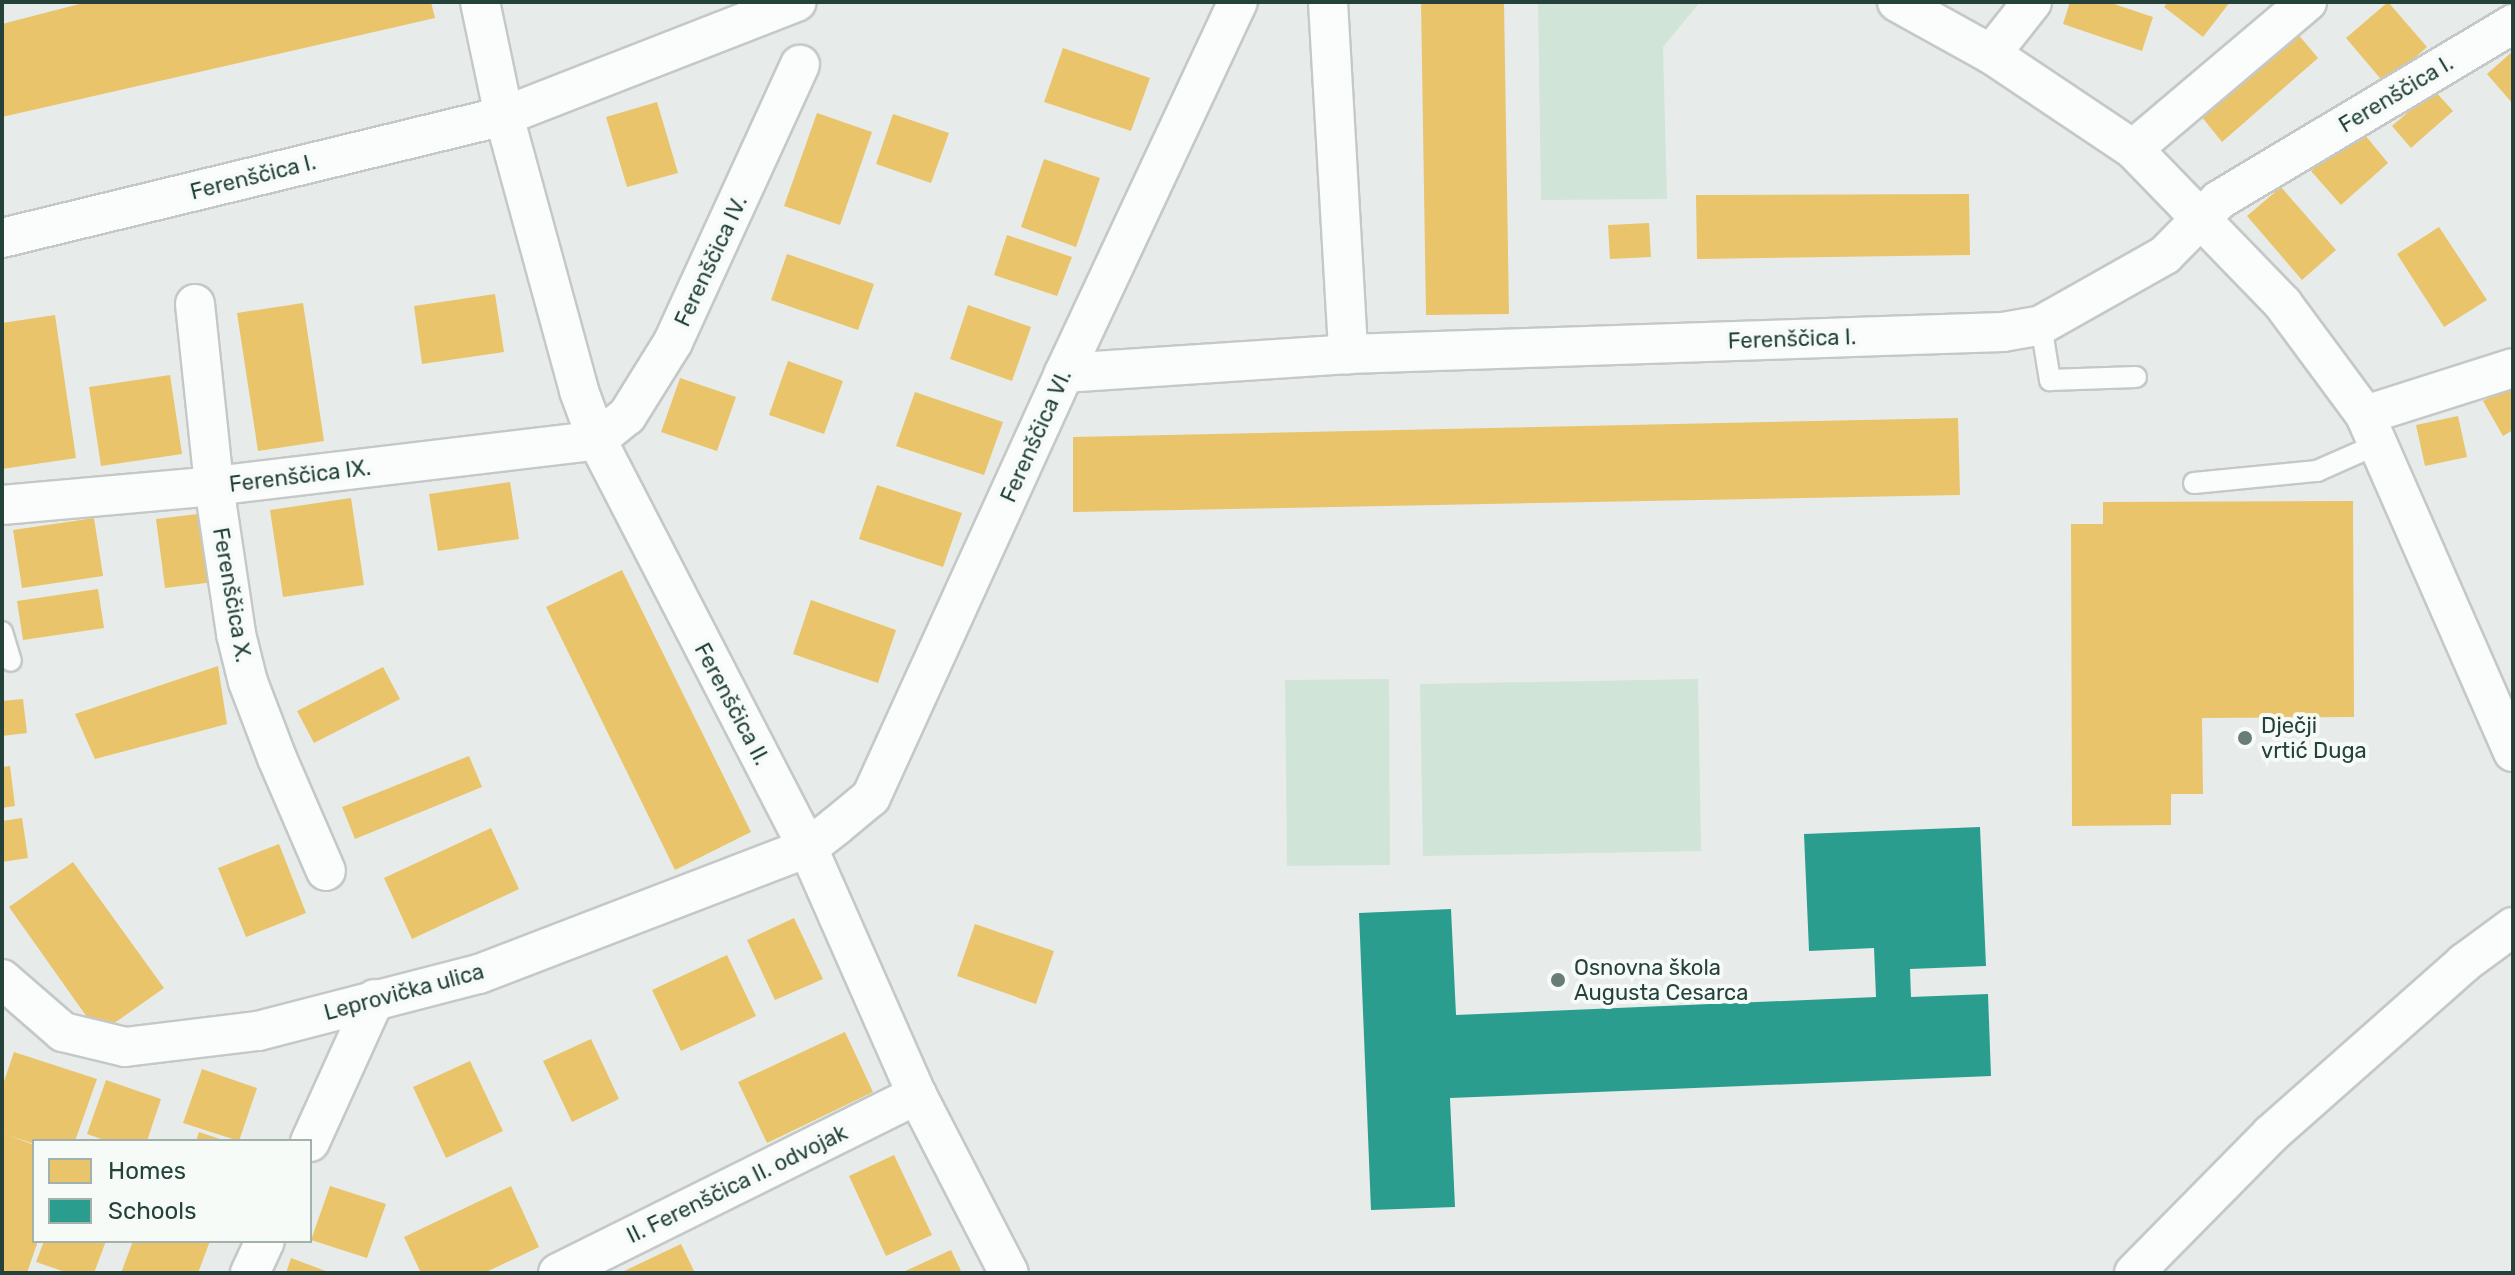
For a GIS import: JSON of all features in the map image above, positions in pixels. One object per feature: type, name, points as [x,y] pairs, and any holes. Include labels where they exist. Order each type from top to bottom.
[{"type":"street","points":[[480,2],[504,116]]},
{"type":"street","name":"Ferenščica I.","points":[[2,238],[504,116],[797,2]]},
{"type":"street","name":"Ferenščica VI.","points":[[808,848],[871,797],[1064,373],[1238,2]]},
{"type":"street","points":[[1328,2],[1348,354]]},
{"type":"street","points":[[1897,2],[1991,54],[2133,149],[2283,304],[2371,430],[2513,752]]},
{"type":"street","points":[[1991,54],[2032,2]]},
{"type":"street","points":[[2133,149],[2307,2]]},
{"type":"street","name":"Ferenščica I.","points":[[1064,373],[1348,354],[1989,332],[2041,325],[2165,255],[2219,200],[2513,24]]},
{"type":"street","name":"Ferenščica IV.","points":[[597,440],[627,416],[673,342],[800,65]]},
{"type":"street","name":"Ferenščica II.","points":[[504,116],[579,391],[597,440],[808,848],[917,1095],[1009,1273]]},
{"type":"street","name":"Ferenščica X.","points":[[195,304],[214,486],[236,634],[248,682],[326,871]]},
{"type":"street","points":[[2371,430],[2513,368]]},
{"type":"street","name":"Ferenščica IX.","points":[[2,505],[214,486],[597,440]]},
{"type":"street","name":"Leprovička ulica","points":[[2,979],[63,1032],[125,1047],[258,1031],[479,974],[808,848]]},
{"type":"street","points":[[2134,1273],[2271,1134],[2464,963],[2513,927]]},
{"type":"street","points":[[311,1139],[375,999]]},
{"type":"street","name":"II. Ferenščica II. odvojak","points":[[558,1273],[917,1095]]},
{"type":"street","points":[[250,1273],[264,1243]]},
{"type":"lane","points":[[2041,325],[2050,380],[2136,377]]},
{"type":"lane","points":[[2194,483],[2317,471],[2371,430]]},
{"type":"lane","points":[[2,632],[11,661]]},
{"type":"green space","points":[[1538,2],[1700,2],[1663,47],[1667,199],[1541,200]]},
{"type":"green space","points":[[1389,679],[1390,865],[1287,866],[1285,680]]},
{"type":"green space","points":[[1698,679],[1701,851],[1423,856],[1420,684]]},
{"type":"building: Homes","points":[[87,2],[431,2],[435,18],[2,117],[2,24]]},
{"type":"building: Homes","points":[[1421,2],[1504,2],[1509,314],[1426,315]]},
{"type":"building: Homes","points":[[2070,2],[2108,2],[2153,17],[2142,51],[2063,24]]},
{"type":"building: Homes","points":[[2168,2],[2230,2],[2203,37],[2164,7]]},
{"type":"building: Homes","points":[[2388,2],[2427,47],[2385,84],[2346,38]]},
{"type":"building: Homes","points":[[2297,33],[2318,58],[2222,142],[2201,116]]},
{"type":"building: Homes","points":[[1063,48],[1150,78],[1131,131],[1044,102]]},
{"type":"building: Homes","points":[[2513,51],[2513,104],[2487,74]]},
{"type":"building: Homes","points":[[2434,90],[2453,111],[2411,148],[2392,126]]},
{"type":"building: Homes","points":[[657,102],[678,173],[627,187],[606,117]]},
{"type":"building: Homes","points":[[817,113],[872,132],[840,225],[784,206]]},
{"type":"building: Homes","points":[[893,114],[949,133],[931,183],[876,164]]},
{"type":"building: Homes","points":[[2360,129],[2388,163],[2341,205],[2311,171]]},
{"type":"building: Homes","points":[[1044,159],[1100,178],[1076,247],[1021,227]]},
{"type":"building: Homes","points":[[2281,187],[2336,250],[2302,280],[2247,216]]},
{"type":"building: Homes","points":[[1969,194],[1970,255],[1697,259],[1696,195]]},
{"type":"building: Homes","points":[[1649,223],[1651,257],[1610,259],[1608,225]]},
{"type":"building: Homes","points":[[2439,227],[2487,300],[2444,327],[2397,254]]},
{"type":"building: Homes","points":[[1007,235],[1072,257],[1057,296],[994,275]]},
{"type":"building: Homes","points":[[787,254],[874,284],[858,330],[771,300]]},
{"type":"building: Homes","points":[[495,294],[504,352],[422,364],[414,306]]},
{"type":"building: Homes","points":[[303,303],[324,441],[258,451],[237,313]]},
{"type":"building: Homes","points":[[968,305],[1031,327],[1012,381],[950,359]]},
{"type":"building: Homes","points":[[55,315],[76,458],[2,469],[2,323]]},
{"type":"building: Homes","points":[[788,361],[843,381],[824,434],[769,415]]},
{"type":"building: Homes","points":[[170,375],[182,454],[101,466],[89,387]]},
{"type":"building: Homes","points":[[680,378],[736,397],[717,451],[661,432]]},
{"type":"building: Homes","points":[[2513,384],[2513,430],[2503,436],[2483,401]]},
{"type":"building: Homes","points":[[915,392],[1003,422],[984,475],[896,446]]},
{"type":"building: Homes","points":[[2458,416],[2467,457],[2425,466],[2416,425]]},
{"type":"building: Homes","points":[[1958,418],[1960,495],[1073,512],[1073,437]]},
{"type":"building: Homes","points":[[510,482],[519,539],[438,551],[429,494]]},
{"type":"building: Homes","points":[[877,485],[962,513],[943,567],[859,539]]},
{"type":"building: Homes","points":[[351,498],[364,585],[283,597],[270,510]]},
{"type":"building: Homes","points":[[2353,501],[2354,717],[2202,718],[2203,794],[2171,794],[2171,825],[2072,826],[2071,524],[2103,524],[2103,502]]},
{"type":"building: Homes","points":[[206,513],[214,582],[165,588],[156,519]]},
{"type":"building: Homes","points":[[94,518],[103,576],[22,588],[13,530]]},
{"type":"building: Homes","points":[[622,570],[751,832],[675,870],[546,607]]},
{"type":"building: Homes","points":[[98,589],[104,628],[23,640],[17,601]]},
{"type":"building: Homes","points":[[811,600],[896,630],[878,683],[793,654]]},
{"type":"building: Homes","points":[[218,666],[227,724],[95,759],[75,714]]},
{"type":"building: Homes","points":[[383,667],[400,699],[314,743],[297,711]]},
{"type":"building: Homes","points":[[23,699],[27,733],[2,736],[2,701]]},
{"type":"building: Homes","points":[[469,756],[482,787],[355,839],[342,807]]},
{"type":"building: Homes","points":[[10,766],[15,806],[2,808],[2,767]]},
{"type":"building: Homes","points":[[22,818],[28,858],[2,862],[2,821]]},
{"type":"building: Homes","points":[[491,828],[519,889],[412,939],[384,878]]},
{"type":"building: Homes","points":[[279,844],[306,913],[246,937],[218,868]]},
{"type":"building: Homes","points":[[73,862],[164,988],[99,1034],[9,907]]},
{"type":"building: Homes","points":[[794,918],[823,979],[775,1000],[747,940]]},
{"type":"building: Homes","points":[[975,924],[1054,951],[1036,1004],[957,976]]},
{"type":"building: Homes","points":[[727,955],[756,1016],[681,1051],[652,990]]},
{"type":"building: Homes","points":[[845,1032],[873,1092],[767,1143],[738,1082]]},
{"type":"building: Homes","points":[[591,1039],[619,1099],[572,1122],[543,1061]]},
{"type":"building: Homes","points":[[14,1052],[97,1079],[76,1139],[32,1139],[32,1143],[5,1134],[32,1144],[32,1243],[37,1243],[27,1273],[2,1273],[2,1087]]},
{"type":"building: Homes","points":[[470,1061],[503,1131],[446,1158],[413,1087]]},
{"type":"building: Homes","points":[[202,1069],[257,1088],[240,1139],[183,1123]]},
{"type":"building: Homes","points":[[106,1080],[161,1099],[148,1139],[101,1139],[87,1134]]},
{"type":"building: Homes","points":[[199,1132],[220,1139],[197,1139]]},
{"type":"building: Homes","points":[[894,1155],[932,1235],[886,1256],[849,1176]]},
{"type":"building: Homes","points":[[330,1186],[386,1204],[367,1258],[312,1240]]},
{"type":"building: Homes","points":[[511,1186],[539,1247],[484,1273],[421,1273],[404,1237]]},
{"type":"building: Homes","points":[[43,1243],[105,1243],[94,1273],[68,1273],[36,1262]]},
{"type":"building: Homes","points":[[132,1243],[209,1243],[198,1273],[121,1273]]},
{"type":"building: Homes","points":[[681,1244],[695,1273],[620,1273]]},
{"type":"building: Homes","points":[[951,1250],[962,1273],[901,1273]]},
{"type":"building: Homes","points":[[291,1258],[331,1273],[286,1273]]},
{"type":"building: Schools","points":[[1980,827],[1986,966],[1910,969],[1911,997],[1988,994],[1991,1076],[1450,1098],[1455,1207],[1371,1210],[1359,913],[1451,909],[1456,1015],[1876,997],[1874,948],[1809,951],[1804,834]]},
{"type":"place","name":"Dječji vrtić Duga","points":[[2245,738]]},
{"type":"place","name":"Osnovna škola Augusta Cesarca","points":[[1558,980]]}]
